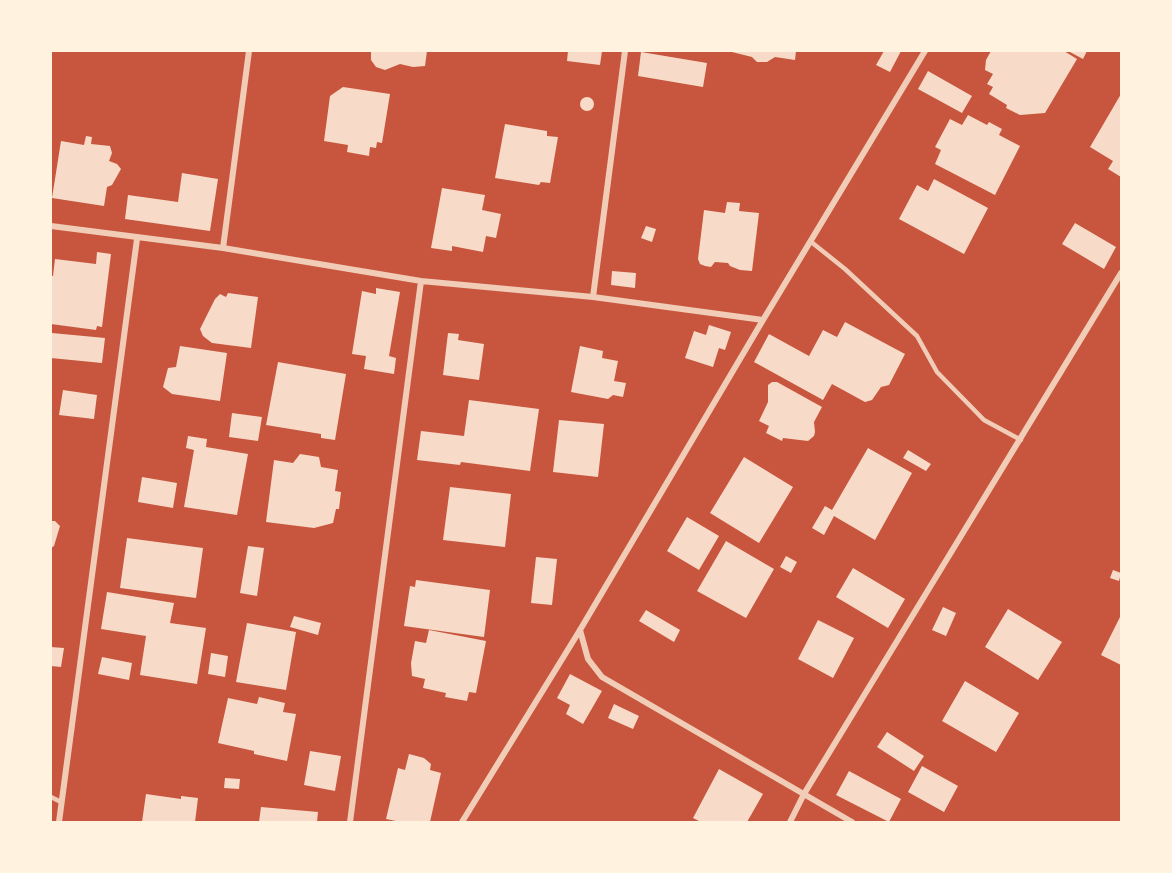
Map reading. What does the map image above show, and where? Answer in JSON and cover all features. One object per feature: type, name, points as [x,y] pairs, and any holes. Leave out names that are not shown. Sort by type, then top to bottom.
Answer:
[{"type":"street","points":[[223,248],[249,51]]},
{"type":"street","points":[[593,297],[625,51]]},
{"type":"street","points":[[462,822],[580,630],[925,51]]},
{"type":"street","points":[[51,226],[137,239],[223,248],[421,281],[593,297],[763,320]]},
{"type":"street","points":[[59,822],[137,239]]},
{"type":"street","points":[[790,822],[804,794],[1022,440],[1121,273]]},
{"type":"street","points":[[350,822],[421,281]]},
{"type":"street","points":[[580,630],[588,659],[602,677],[852,822]]},
{"type":"lane","points":[[810,241],[845,269],[918,336],[937,372],[977,414],[1022,440]]},
{"type":"lane","points":[[51,797],[62,802]]},
{"type":"building","points":[[371,51],[427,51],[425,66],[413,67],[400,64],[385,70],[376,67],[371,60]]},
{"type":"building","points":[[568,51],[602,51],[600,65],[567,61]]},
{"type":"building","points":[[728,51],[796,51],[795,60],[775,57],[767,62],[757,62],[752,57]]},
{"type":"building","points":[[884,51],[901,51],[890,72],[876,65]]},
{"type":"building","points":[[991,51],[1064,51],[1077,59],[1045,113],[1020,115],[1006,108],[1007,105],[989,94],[993,87],[987,84],[993,74],[985,70],[986,60]]},
{"type":"building","points":[[1068,51],[1087,51],[1083,59]]},
{"type":"building","points":[[641,52],[707,63],[703,87],[638,76]]},
{"type":"building","points":[[928,71],[972,96],[962,113],[918,89]]},
{"type":"building","points":[[343,87],[390,94],[382,143],[377,142],[376,148],[370,147],[369,156],[347,152],[348,145],[324,141],[330,96]]},
{"type":"building","points":[[1121,94],[1121,177],[1108,169],[1113,161],[1090,147]]},
{"type":"building","points":[[584,97],[590,97],[594,104],[590,111],[584,111],[580,107],[580,101]]},
{"type":"building","points":[[968,115],[987,125],[989,122],[1002,129],[999,135],[1020,146],[995,195],[935,164],[941,150],[935,147],[950,119],[962,125]]},
{"type":"building","points":[[505,124],[547,131],[547,136],[558,137],[550,183],[541,182],[539,185],[495,178]]},
{"type":"building","points":[[86,136],[92,137],[91,144],[110,146],[112,153],[109,161],[117,164],[121,169],[112,185],[107,187],[104,206],[52,198],[61,141],[84,145]]},
{"type":"building","points":[[182,173],[218,179],[210,231],[125,219],[128,195],[178,202]]},
{"type":"building","points":[[934,179],[988,208],[964,254],[899,219],[917,185],[928,191]]},
{"type":"building","points":[[442,188],[485,195],[482,210],[501,214],[496,238],[486,236],[483,252],[452,246],[452,251],[431,248]]},
{"type":"building","points":[[727,202],[740,203],[739,211],[759,213],[752,271],[740,270],[728,263],[715,262],[711,267],[705,266],[700,264],[698,259],[704,210],[725,213]]},
{"type":"building","points":[[1075,223],[1116,247],[1104,269],[1062,244]]},
{"type":"building","points":[[646,226],[656,229],[652,242],[641,238]]},
{"type":"building","points":[[97,252],[111,254],[102,327],[97,326],[96,330],[51,324],[51,276],[53,276],[55,259],[96,264]]},
{"type":"building","points":[[612,271],[636,273],[635,288],[611,285]]},
{"type":"building","points":[[376,288],[400,292],[389,356],[396,358],[394,374],[364,369],[366,356],[352,354],[362,291],[376,294]]},
{"type":"building","points":[[228,293],[258,297],[251,348],[212,343],[203,336],[200,329],[215,299],[220,294],[226,297]]},
{"type":"building","points":[[845,322],[905,354],[889,385],[881,387],[872,400],[865,402],[832,384],[823,400],[754,362],[769,334],[809,356],[823,330],[837,337]]},
{"type":"building","points":[[709,325],[731,332],[725,350],[719,348],[713,367],[685,358],[694,331],[706,335]]},
{"type":"building","points":[[52,333],[105,338],[102,363],[51,358]]},
{"type":"building","points":[[448,333],[459,334],[458,340],[484,344],[479,380],[443,375]]},
{"type":"building","points":[[180,346],[227,353],[220,401],[172,394],[163,387],[168,368],[176,367]]},
{"type":"building","points":[[580,346],[603,351],[602,358],[618,361],[614,381],[626,383],[623,397],[613,395],[608,399],[571,392]]},
{"type":"building","points":[[278,362],[346,374],[335,440],[321,438],[321,434],[266,425]]},
{"type":"building","points":[[777,382],[822,407],[814,422],[814,436],[808,441],[783,438],[782,441],[766,433],[769,426],[759,421],[768,402],[768,385]]},
{"type":"building","points":[[63,390],[97,395],[94,419],[59,415]]},
{"type":"building","points":[[469,400],[539,409],[530,471],[461,462],[460,465],[417,460],[421,431],[464,436]]},
{"type":"building","points":[[232,413],[262,417],[258,441],[229,437]]},
{"type":"building","points":[[559,420],[604,424],[598,477],[553,472]]},
{"type":"building","points":[[188,436],[207,439],[206,447],[248,454],[237,515],[184,507],[194,450],[186,448]]},
{"type":"building","points":[[868,448],[912,473],[875,540],[834,516],[824,535],[812,528],[825,506],[832,510]]},
{"type":"building","points":[[908,450],[931,464],[926,471],[903,458]]},
{"type":"building","points":[[300,454],[319,457],[321,467],[338,470],[335,491],[341,492],[339,509],[336,509],[333,523],[314,528],[266,522],[274,460],[293,463]]},
{"type":"building","points":[[744,457],[793,487],[759,543],[710,513]]},
{"type":"building","points":[[142,477],[177,483],[173,508],[138,502]]},
{"type":"building","points":[[450,487],[511,494],[505,547],[443,540]]},
{"type":"building","points":[[687,517],[719,536],[699,570],[667,551]]},
{"type":"building","points":[[51,521],[55,521],[60,526],[54,546],[51,548]]},
{"type":"building","points":[[127,538],[203,548],[196,598],[120,588]]},
{"type":"building","points":[[726,541],[774,569],[746,618],[697,591]]},
{"type":"building","points":[[248,546],[264,548],[257,596],[240,593]]},
{"type":"building","points":[[786,556],[797,562],[791,573],[780,567]]},
{"type":"building","points":[[536,557],[557,559],[552,605],[531,603]]},
{"type":"building","points":[[853,568],[905,599],[888,628],[836,597]]},
{"type":"building","points":[[1113,570],[1121,573],[1119,581],[1110,578]]},
{"type":"building","points":[[416,580],[490,590],[484,637],[404,626],[410,586],[415,587]]},
{"type":"building","points":[[107,592],[174,603],[170,623],[206,628],[197,684],[140,675],[146,636],[101,629]]},
{"type":"building","points":[[943,607],[956,613],[946,636],[932,630]]},
{"type":"building","points":[[1008,609],[1062,642],[1038,680],[985,647]]},
{"type":"building","points":[[646,610],[680,630],[674,642],[639,621]]},
{"type":"building","points":[[1121,615],[1121,665],[1101,655]]},
{"type":"building","points":[[294,616],[321,623],[318,635],[290,627]]},
{"type":"building","points":[[818,620],[854,638],[833,678],[798,659]]},
{"type":"building","points":[[247,623],[296,632],[286,690],[236,682]]},
{"type":"building","points":[[429,630],[486,641],[476,693],[469,692],[467,701],[445,697],[446,693],[423,688],[425,679],[412,676],[411,663],[415,641],[426,643]]},
{"type":"building","points":[[51,647],[64,648],[61,667],[51,666]]},
{"type":"building","points":[[211,653],[228,656],[225,677],[208,674]]},
{"type":"building","points":[[102,657],[132,663],[129,680],[98,674]]},
{"type":"building","points":[[570,674],[602,691],[583,724],[566,714],[570,705],[557,698]]},
{"type":"building","points":[[965,681],[1019,713],[996,752],[942,721]]},
{"type":"building","points":[[259,697],[285,703],[283,712],[296,714],[287,761],[218,743],[228,698],[257,704]]},
{"type":"building","points":[[614,704],[639,716],[633,729],[608,718]]},
{"type":"building","points":[[887,732],[924,756],[914,771],[877,747]]},
{"type":"building","points":[[310,751],[341,756],[335,791],[304,785]]},
{"type":"building","points":[[409,754],[424,758],[431,764],[430,770],[441,773],[430,822],[401,822],[386,819],[398,768],[405,770]]},
{"type":"building","points":[[922,766],[958,786],[944,812],[908,792]]},
{"type":"building","points":[[719,769],[763,794],[747,822],[701,822],[693,818]]},
{"type":"building","points":[[849,771],[901,799],[889,822],[836,795]]},
{"type":"building","points":[[225,778],[240,779],[239,789],[224,788]]},
{"type":"building","points":[[146,794],[181,799],[181,796],[198,798],[195,822],[142,822]]},
{"type":"building","points":[[261,807],[318,812],[317,822],[259,822]]}]
